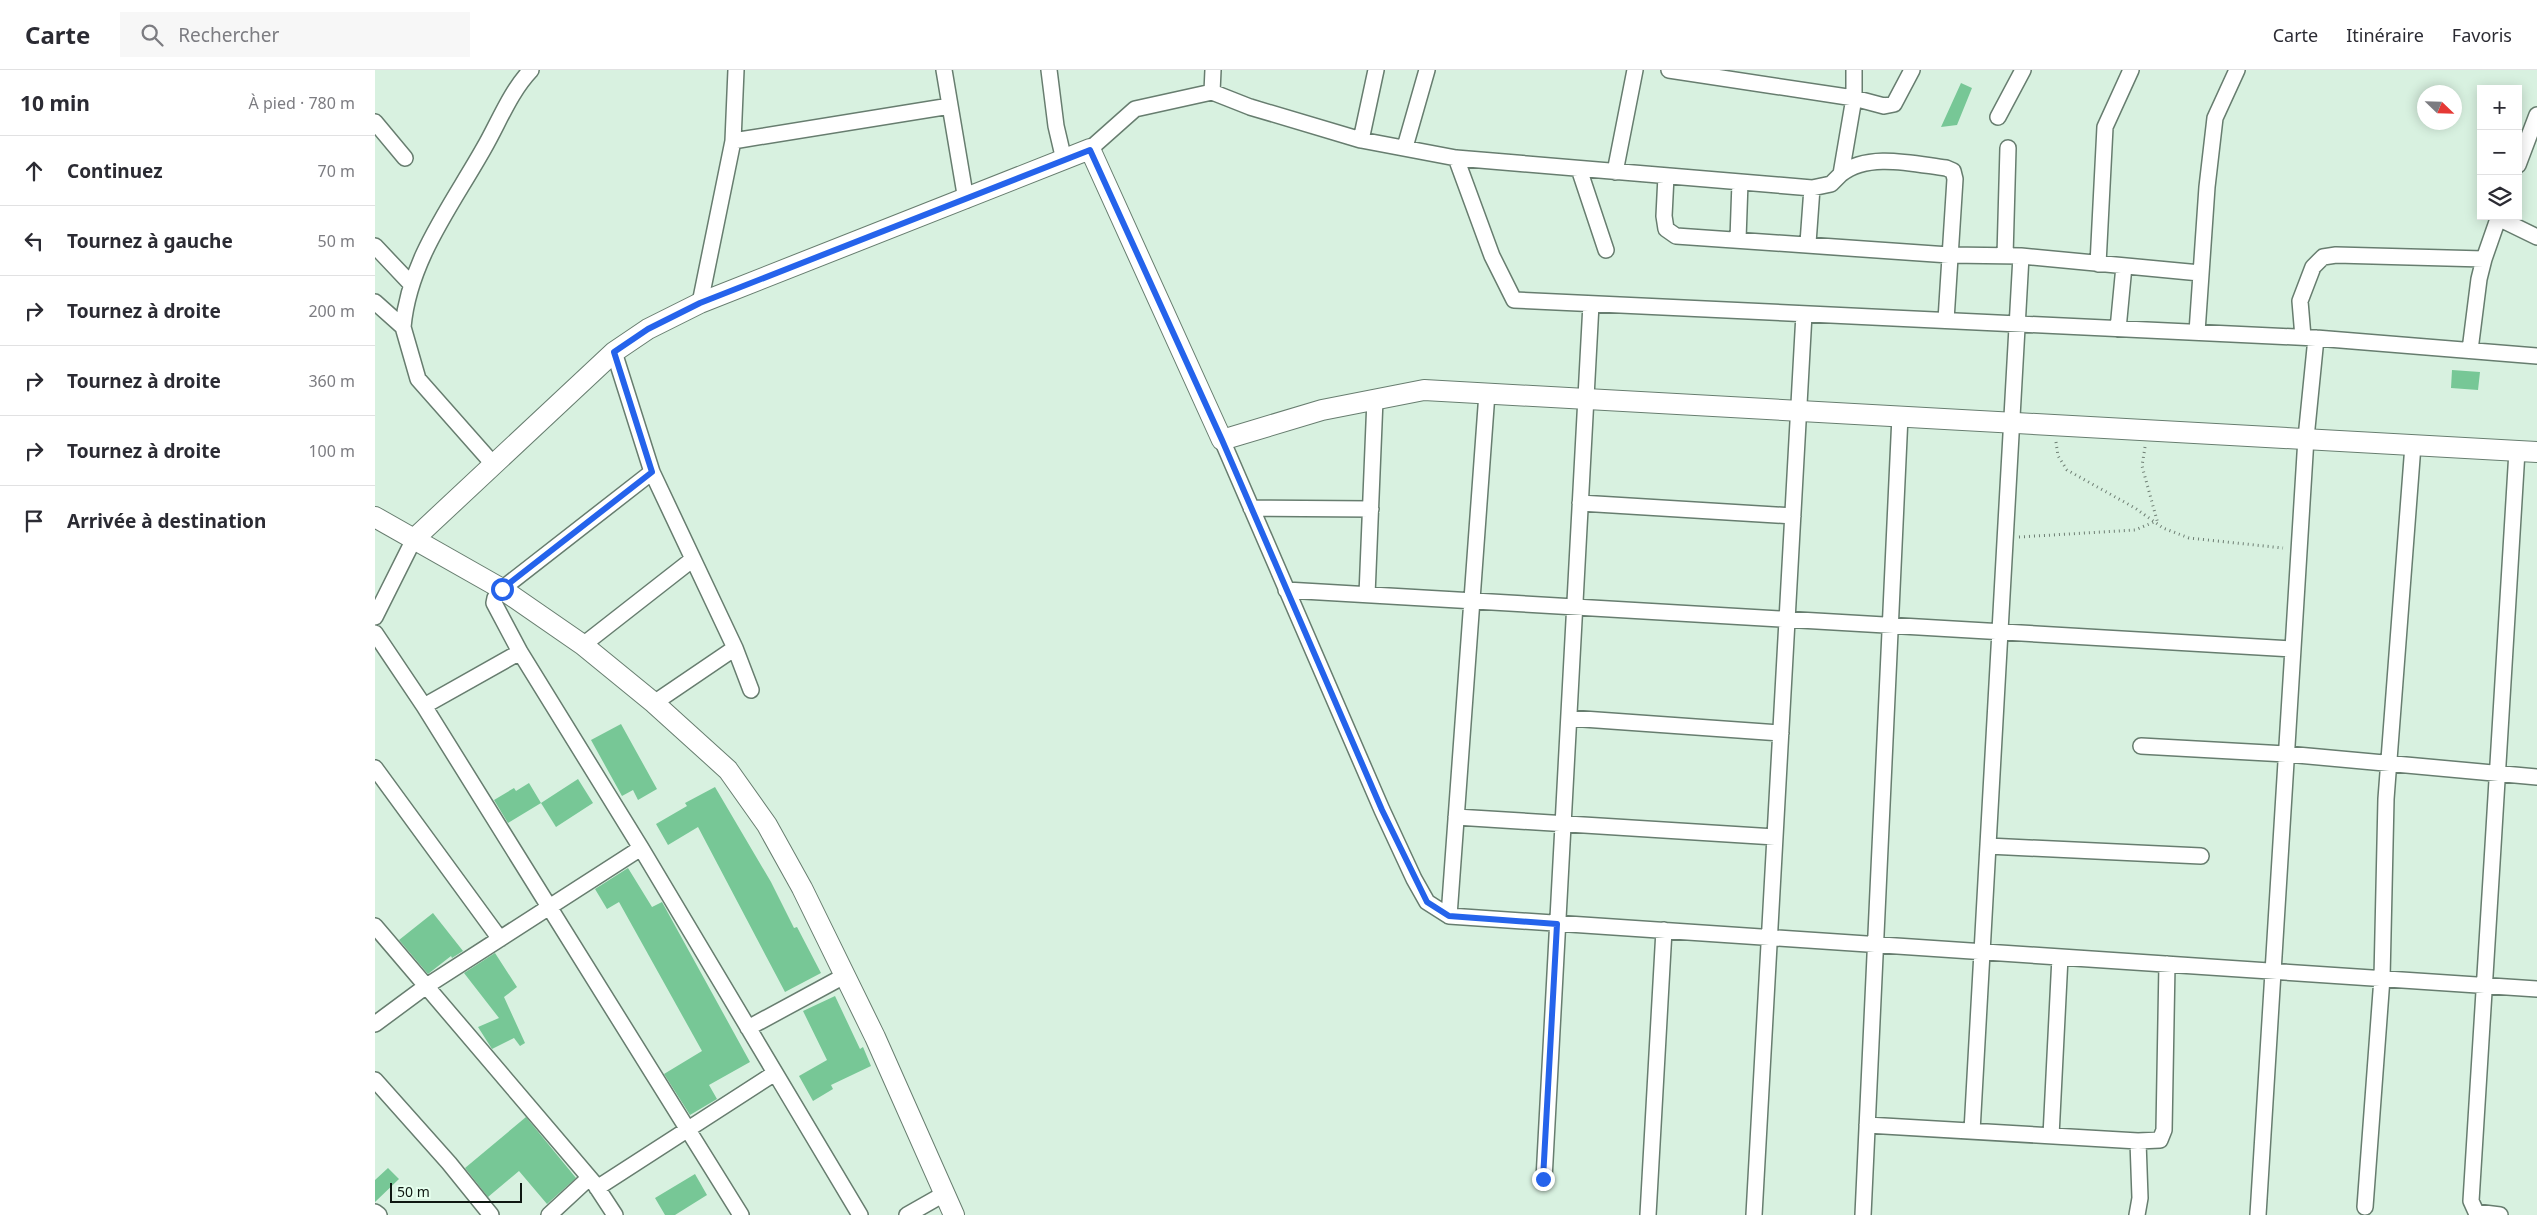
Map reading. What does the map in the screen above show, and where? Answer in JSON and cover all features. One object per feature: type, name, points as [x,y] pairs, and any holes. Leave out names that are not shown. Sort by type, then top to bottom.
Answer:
[{"type":"street","points":[[494,465],[418,379],[403,327],[411,284],[449,204],[483,150],[521,81],[531,70]]},
{"type":"street","points":[[700,303],[733,140],[736,70]]},
{"type":"street","points":[[944,70],[966,200]]},
{"type":"street","points":[[1049,70],[1055,126],[1064,160]]},
{"type":"street","points":[[1212,92],[1213,70]]},
{"type":"street","points":[[1361,140],[1376,70]]},
{"type":"street","points":[[1405,147],[1427,70]]},
{"type":"street","points":[[1615,172],[1635,70]]},
{"type":"street","points":[[1669,70],[1855,98],[1884,106],[1894,104],[1912,70]]},
{"type":"street","points":[[1841,174],[1855,98],[1854,70]]},
{"type":"street","points":[[1998,117],[2023,70]]},
{"type":"street","points":[[2098,264],[2105,127],[2131,70]]},
{"type":"street","points":[[2197,332],[2200,273],[2215,118],[2237,70]]},
{"type":"street","points":[[375,617],[414,539],[614,352],[648,329],[700,303],[1090,150],[1135,109],[1212,92],[1250,108],[1361,140],[1456,158],[1812,188],[1831,184],[1851,165],[1893,162],[1946,168],[1953,171],[1955,179],[1946,320]]},
{"type":"street","points":[[733,140],[950,106]]},
{"type":"street","points":[[2522,154],[2537,115]]},
{"type":"street","points":[[375,122],[405,158]]},
{"type":"street","points":[[2005,256],[2009,148]]},
{"type":"street","points":[[1090,150],[1222,440],[1414,879],[1427,902],[1449,916],[2537,989]]},
{"type":"street","points":[[1456,158],[1492,256],[1514,300],[2309,338],[2537,356]]},
{"type":"street","points":[[1579,169],[1606,250]]},
{"type":"street","points":[[1666,176],[1664,216],[1666,229],[1671,234],[1949,255],[2021,256],[2200,273]]},
{"type":"street","points":[[1737,239],[1741,182]]},
{"type":"street","points":[[1808,243],[1812,188]]},
{"type":"street","points":[[2470,350],[2484,259],[2498,220]]},
{"type":"street","points":[[2505,220],[2537,237]]},
{"type":"street","points":[[375,246],[411,284]]},
{"type":"street","points":[[2259,1215],[2272,971],[2306,438],[2309,338],[2300,301],[2313,268],[2323,257],[2337,255],[2484,259]]},
{"type":"street","points":[[1972,1131],[2021,256]]},
{"type":"street","points":[[2119,328],[2124,266]]},
{"type":"street","points":[[1543,1179],[1591,304]]},
{"type":"street","points":[[376,307],[403,327]]},
{"type":"street","points":[[1754,1215],[1804,314]]},
{"type":"street","points":[[614,352],[652,472],[735,648],[751,690]]},
{"type":"street","points":[[1222,440],[1322,410],[1424,390],[2306,438],[2527,452],[2498,774],[2483,985],[2471,1201],[2476,1212],[2500,1215]]},
{"type":"street","points":[[1449,916],[1487,393]]},
{"type":"street","points":[[1367,595],[1375,400]]},
{"type":"street","points":[[1863,1215],[1900,416]]},
{"type":"street","points":[[2365,1207],[2382,978],[2389,763],[2413,445]]},
{"type":"street","points":[[652,472],[502,589],[495,598],[494,603],[520,652],[641,848],[860,1215]]},
{"type":"street","points":[[1580,503],[1793,516]]},
{"type":"street","points":[[1251,508],[1371,508]]},
{"type":"street","points":[[375,517],[502,589],[583,645],[654,703],[728,770],[783,852],[846,975],[954,1215]]},
{"type":"street","points":[[583,645],[693,559]]},
{"type":"street","points":[[1286,590],[2293,649]]},
{"type":"street","points":[[375,633],[424,706],[741,1215]]},
{"type":"street","points":[[654,703],[735,648]]},
{"type":"street","points":[[424,706],[520,652]]},
{"type":"street","points":[[1569,718],[1781,733]]},
{"type":"street","points":[[2141,746],[2286,754],[2537,777]]},
{"type":"street","points":[[375,768],[500,939]]},
{"type":"street","points":[[1456,817],[1775,837]]},
{"type":"street","points":[[1988,846],[2201,856]]},
{"type":"street","points":[[375,1024],[425,987],[641,848]]},
{"type":"street","points":[[375,926],[593,1183],[615,1215]]},
{"type":"street","points":[[1648,1215],[1664,930]]},
{"type":"street","points":[[2051,1136],[2060,957]]},
{"type":"street","points":[[1867,1125],[2138,1142],[2160,1140],[2164,1130],[2167,964]]},
{"type":"street","points":[[748,1028],[846,975]]},
{"type":"street","points":[[549,1215],[593,1183],[687,1130],[775,1073]]},
{"type":"street","points":[[375,1080],[449,1163],[491,1215]]},
{"type":"street","points":[[2137,1215],[2140,1198],[2138,1142]]},
{"type":"street","points":[[907,1215],[944,1194]]},
{"type":"street","points":[[375,1212],[379,1215]]},
{"type":"path","points":[[2054,424],[2058,456],[2067,470],[2135,508],[2159,525],[2189,538],[2299,549]]},
{"type":"path","points":[[2148,430],[2142,466],[2147,490],[2159,525]]},
{"type":"path","points":[[2006,537],[2135,530],[2154,522]]},
{"type":"building","points":[[1961,83],[1972,88],[1957,125],[1941,127]]},
{"type":"building","points":[[2452,370],[2480,372],[2478,390],[2451,388]]},
{"type":"building","points":[[621,724],[657,789],[638,800],[633,790],[622,796],[591,740]]},
{"type":"building","points":[[578,779],[593,803],[556,827],[541,803]]},
{"type":"building","points":[[529,783],[541,803],[508,823],[494,800],[514,788],[516,791]]},
{"type":"building","points":[[715,787],[771,882],[794,928],[797,927],[821,973],[785,992],[698,827],[668,845],[656,824],[687,806],[685,803]]},
{"type":"building","points":[[628,868],[652,907],[662,902],[750,1062],[709,1085],[717,1099],[690,1115],[664,1074],[702,1051],[619,902],[607,909],[595,889]]},
{"type":"building","points":[[433,913],[463,951],[452,958],[451,956],[428,974],[399,940]]},
{"type":"building","points":[[495,953],[517,987],[504,997],[525,1043],[520,1046],[514,1038],[492,1049],[478,1027],[499,1018],[464,973]]},
{"type":"building","points":[[835,996],[860,1049],[863,1047],[871,1066],[831,1085],[833,1089],[813,1101],[799,1076],[827,1060],[803,1011]]},
{"type":"building","points":[[526,1117],[576,1178],[547,1204],[519,1171],[488,1197],[465,1168]]},
{"type":"building","points":[[388,1168],[399,1179],[375,1202],[375,1180]]},
{"type":"building","points":[[695,1174],[707,1195],[675,1215],[665,1215],[655,1198]]},
{"type":"route","points":[[502,589],[652,472],[614,352],[648,329],[700,303],[1090,150],[1222,440],[1382,810],[1414,879],[1427,902],[1449,916],[1557,924],[1543,1179]]}]
